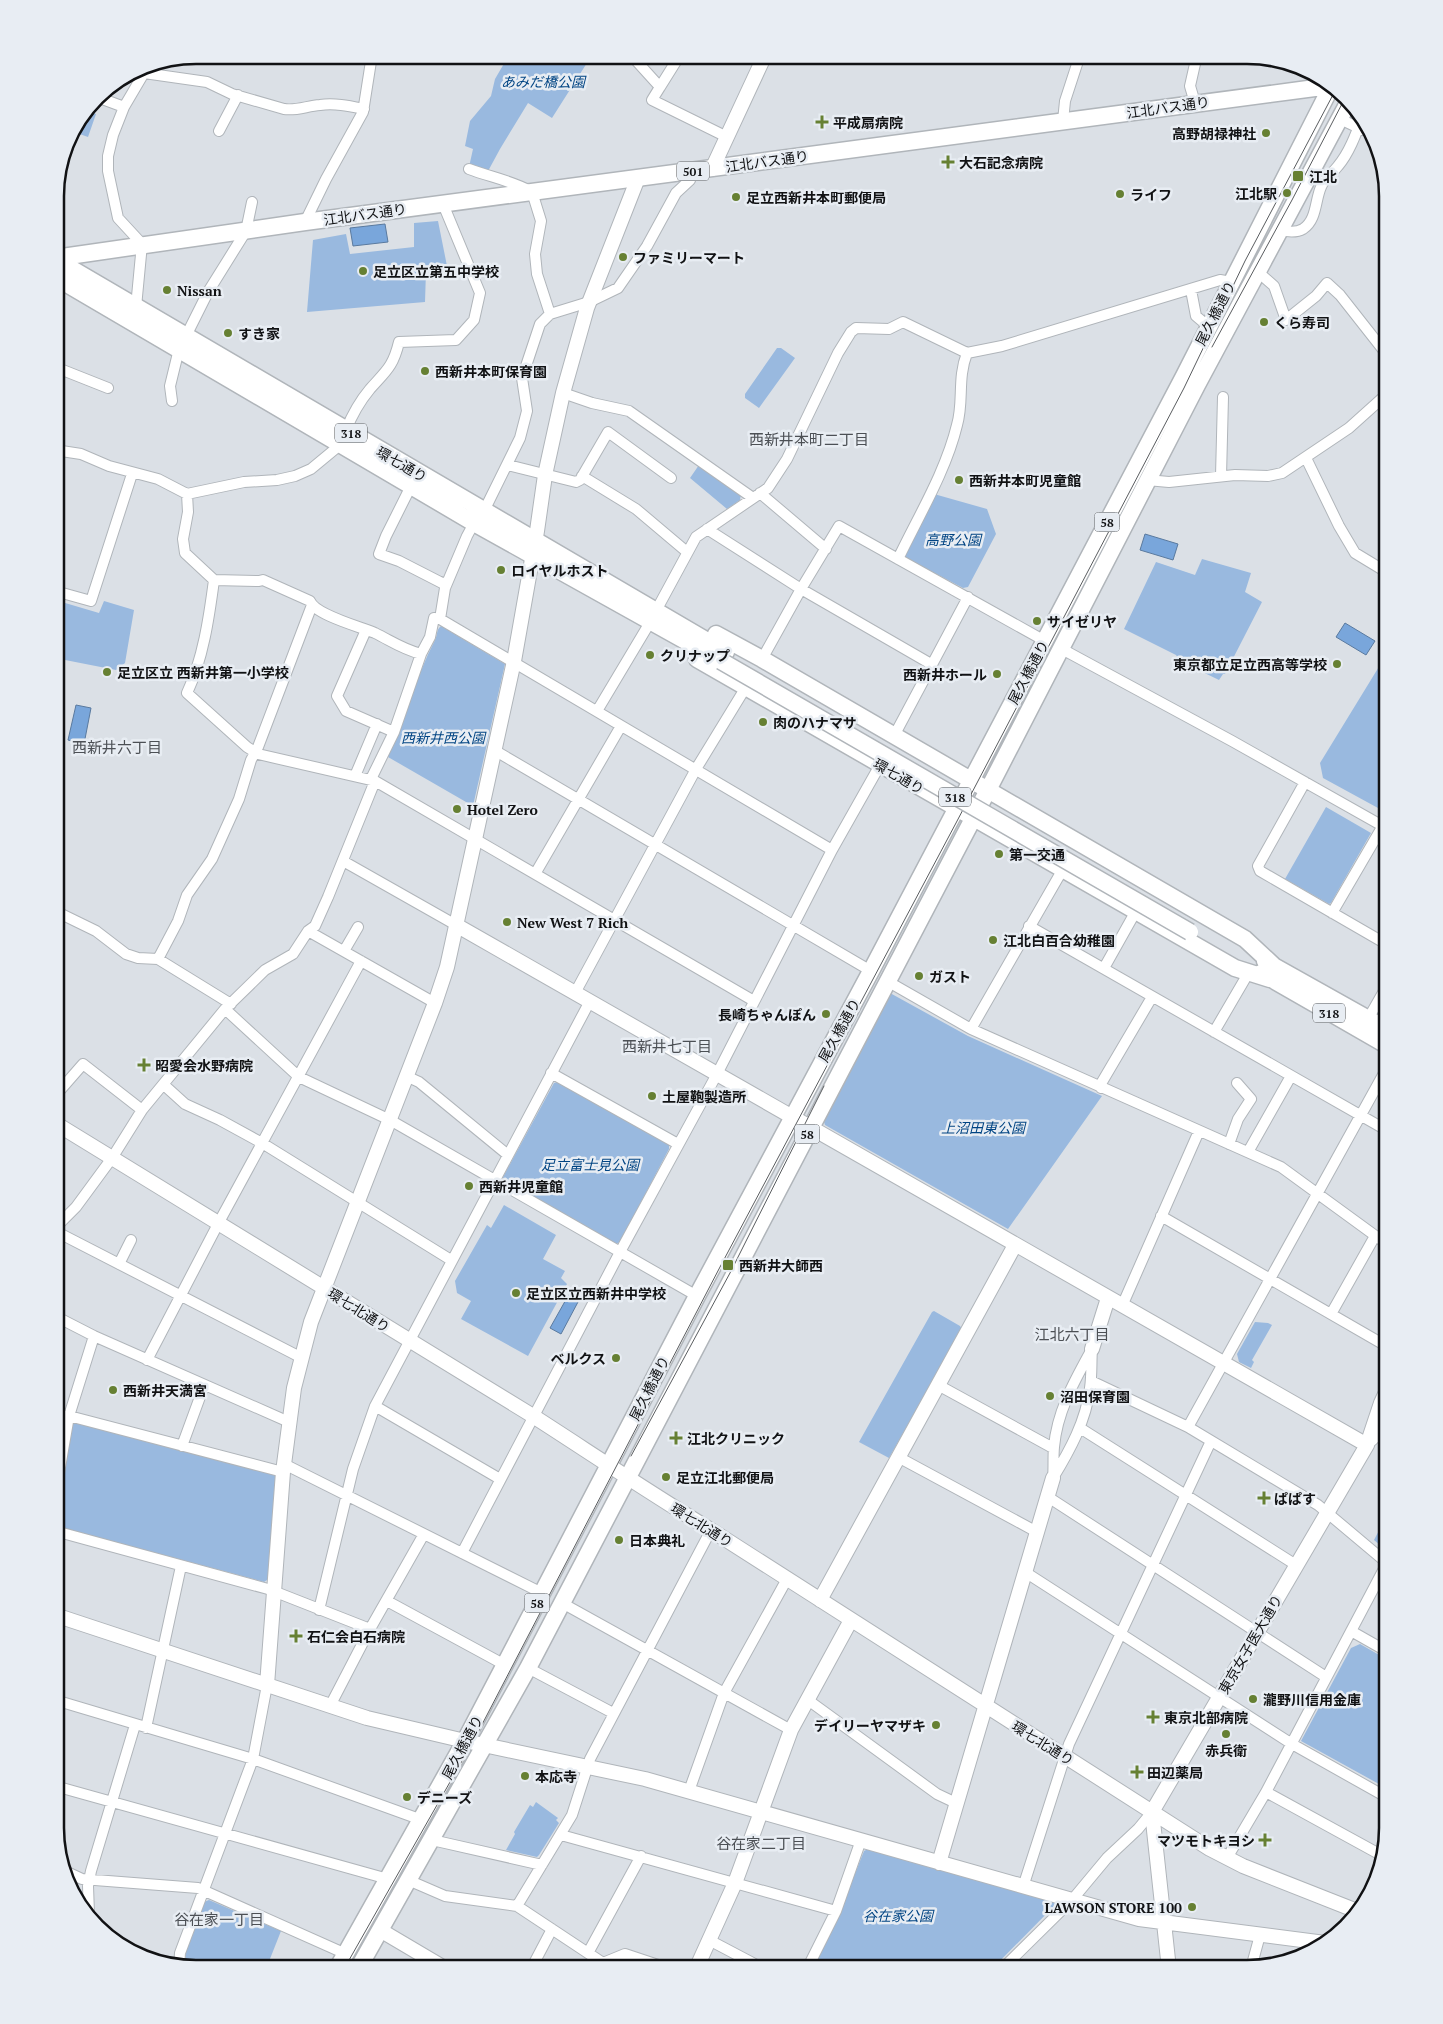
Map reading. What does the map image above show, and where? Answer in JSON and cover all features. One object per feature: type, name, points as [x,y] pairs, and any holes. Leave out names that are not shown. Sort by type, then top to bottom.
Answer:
[{"type":"main road","name":"江北バス通り","points":[[64,257],[142,244],[1322,87]]},
{"type":"main road","name":"尾久橋通り","points":[[342,1960],[465,1741],[697,1296],[1045,641],[1209,327],[1328,91]]},
{"type":"main road","name":"尾久橋通り","points":[[363,1960],[432,1840],[562,1604],[988,790],[1147,480],[1346,108]]},
{"type":"main road","name":"環七通り","points":[[64,264],[136,307],[183,343]]},
{"type":"main road","name":"環七通り","points":[[64,282],[183,343],[534,549],[1272,972],[1379,1040]]},
{"type":"main road","name":"環七通り","points":[[343,438],[411,486],[479,517]]},
{"type":"main road","name":"環七通り","points":[[649,614],[686,619],[762,659],[1245,939],[1272,972],[1379,1025]]},
{"type":"main road","name":"環七通り","points":[[649,614],[673,645],[956,809],[1236,968],[1249,972],[1272,972]]},
{"type":"street","points":[[305,222],[364,109],[371,64]]},
{"type":"street","points":[[639,64],[660,87]]},
{"type":"street","points":[[674,64],[652,100],[727,137]]},
{"type":"street","points":[[712,169],[761,64]]},
{"type":"street","points":[[1063,121],[1065,101],[1077,64]]},
{"type":"street","points":[[1195,64],[1190,86],[1195,103]]},
{"type":"street","points":[[153,71],[200,80],[238,95],[292,110],[336,104],[364,109]]},
{"type":"street","points":[[136,307],[142,244],[118,218],[108,171],[108,156],[113,135],[124,107],[139,76]]},
{"type":"street","points":[[219,131],[238,95]]},
{"type":"street","points":[[105,100],[124,107]]},
{"type":"street","points":[[1340,119],[1357,122]]},
{"type":"street","points":[[1255,233],[1277,236],[1304,228],[1313,217],[1320,188],[1338,166],[1359,125]]},
{"type":"street","points":[[469,170],[518,184],[532,192],[541,221],[535,254],[537,274],[550,314]]},
{"type":"street","points":[[440,619],[448,582],[467,536],[497,481],[508,465],[520,438],[527,411],[522,378],[540,324],[550,314],[589,302],[618,288],[624,282],[676,192],[690,180],[693,172]]},
{"type":"street","points":[[180,1959],[180,1953],[253,1759],[268,1686],[284,1468],[294,1388],[311,1322],[435,1003],[447,967],[514,661],[545,475],[563,393],[589,302],[638,178]]},
{"type":"street","points":[[172,401],[170,386],[183,343],[208,292],[246,230],[252,202]]},
{"type":"street","points":[[64,451],[81,454],[132,474],[158,479],[187,494],[244,482],[277,480],[295,476],[311,469],[343,438],[353,413],[395,359],[399,342],[456,340],[474,320],[480,293],[443,204]]},
{"type":"street","points":[[1258,272],[1274,286],[1286,320],[1316,296],[1327,283],[1340,295],[1379,345]]},
{"type":"street","points":[[597,711],[649,614],[696,537],[768,488],[787,459],[838,353],[851,332],[856,328],[889,330],[903,322],[968,353],[1002,346],[1220,280],[1231,282]]},
{"type":"street","points":[[1191,290],[1196,316],[1209,327]]},
{"type":"street","points":[[898,559],[938,476],[958,424],[962,368],[968,353]]},
{"type":"street","points":[[64,371],[108,388]]},
{"type":"street","points":[[563,393],[598,405],[629,411],[757,496],[826,548]]},
{"type":"street","points":[[1221,476],[1223,397]]},
{"type":"street","points":[[1147,480],[1170,482],[1221,476],[1268,476],[1282,473],[1349,428],[1379,401]]},
{"type":"street","points":[[508,465],[576,482],[582,476],[608,432],[671,478]]},
{"type":"street","points":[[1306,458],[1354,553],[1379,568]]},
{"type":"street","points":[[64,594],[91,601],[132,474]]},
{"type":"street","points":[[582,476],[636,509],[687,552]]},
{"type":"street","points":[[411,486],[379,554],[399,560],[442,582],[448,582]]},
{"type":"street","points":[[187,494],[188,512],[183,539],[185,553],[214,580],[263,580],[310,601],[312,605],[332,616],[366,630],[403,649],[421,654]]},
{"type":"street","points":[[762,659],[801,588],[839,526],[1045,641]]},
{"type":"street","points":[[707,529],[801,588],[932,664]]},
{"type":"street","points":[[214,580],[204,638],[194,678],[187,693],[254,752],[373,780],[754,1001]]},
{"type":"street","points":[[894,736],[968,597]]},
{"type":"street","points":[[158,959],[178,921],[187,895],[212,859],[238,799],[254,752],[258,747],[312,605]]},
{"type":"street","points":[[64,1220],[76,1207],[112,1158],[142,1110],[228,1006],[265,970],[293,954],[308,931],[315,926],[394,732],[421,654],[430,637],[434,618],[440,619],[514,661],[832,850]]},
{"type":"street","points":[[366,630],[337,696],[346,711],[394,732]]},
{"type":"street","points":[[1060,648],[1379,820]]},
{"type":"street","points":[[575,993],[696,769],[746,687]]},
{"type":"street","points":[[355,776],[377,724]]},
{"type":"street","points":[[535,874],[621,726]]},
{"type":"street","points":[[494,750],[871,971]]},
{"type":"street","points":[[462,1553],[620,1252],[717,1074],[832,850],[880,765]]},
{"type":"street","points":[[1305,782],[1258,866],[1260,871],[1379,940]]},
{"type":"street","points":[[1332,913],[1379,836]]},
{"type":"street","points":[[343,861],[1223,1364],[1367,1444]]},
{"type":"street","points":[[971,1029],[1063,869]]},
{"type":"street","points":[[1104,968],[1136,911]]},
{"type":"street","points":[[64,915],[96,931],[126,954],[138,958],[158,959],[228,1006],[299,1077],[390,1120],[697,1296]]},
{"type":"street","points":[[1029,926],[1379,1125]]},
{"type":"street","points":[[344,952],[358,927]]},
{"type":"street","points":[[308,931],[435,1003]]},
{"type":"street","points":[[147,1360],[218,1224],[361,961]]},
{"type":"street","points":[[1214,1032],[1249,972]]},
{"type":"street","points":[[887,982],[971,1029],[1281,1167],[1379,1239]]},
{"type":"street","points":[[1101,1088],[1152,997]]},
{"type":"street","points":[[1368,1019],[1379,1000]]},
{"type":"street","points":[[319,1610],[353,1469],[376,1406],[451,1260],[590,1001]]},
{"type":"street","points":[[64,1086],[83,1064],[142,1110]]},
{"type":"street","points":[[551,1073],[678,1144]]},
{"type":"street","points":[[406,1076],[419,1082],[508,1155]]},
{"type":"street","points":[[1248,1152],[1291,1076]]},
{"type":"street","points":[[1188,1428],[1379,1082]]},
{"type":"street","points":[[1228,1144],[1238,1119],[1251,1099],[1237,1083]]},
{"type":"street","points":[[164,1085],[185,1104],[220,1120],[262,1143],[451,1260]]},
{"type":"street","name":"環七北通り","points":[[64,1129],[409,1342],[533,1416],[610,1465],[627,1479],[711,1530],[1064,1757],[1227,1858],[1351,1910]]},
{"type":"street","points":[[1122,1306],[1199,1131]]},
{"type":"street","points":[[1161,1216],[1379,1342]]},
{"type":"street","points":[[64,1234],[302,1358]]},
{"type":"street","points":[[1330,1314],[1375,1236]]},
{"type":"street","points":[[119,1264],[131,1240]]},
{"type":"street","points":[[820,1600],[1015,1245]]},
{"type":"street","points":[[939,1863],[1048,1498],[1053,1478],[1053,1448],[1060,1416],[1068,1393],[1092,1349],[1108,1298]]},
{"type":"street","points":[[64,1321],[204,1386],[289,1422]]},
{"type":"street","points":[[64,1445],[69,1416],[94,1336]]},
{"type":"street","points":[[1053,1478],[1080,1428],[1091,1381],[1092,1349]]},
{"type":"street","points":[[1091,1381],[1211,1441],[1327,1512],[1379,1556]]},
{"type":"street","points":[[938,1385],[1053,1448]]},
{"type":"street","points":[[182,1446],[204,1386]]},
{"type":"street","points":[[376,1406],[500,1479]]},
{"type":"street","name":"東京女子医大通り","points":[[1367,1444],[1379,1409]]},
{"type":"street","points":[[64,1416],[182,1446],[284,1468],[346,1495],[542,1593]]},
{"type":"street","points":[[1080,1428],[1296,1565]]},
{"type":"street","name":"東京女子医大通り","points":[[1152,1812],[1367,1444],[1379,1430]]},
{"type":"street","points":[[1024,1887],[1064,1757],[1120,1633],[1211,1441]]},
{"type":"street","points":[[898,1457],[1037,1532]]},
{"type":"street","points":[[1048,1498],[1326,1677]]},
{"type":"street","points":[[517,1906],[561,1835],[578,1801],[587,1766],[613,1713],[711,1530]]},
{"type":"street","points":[[64,1534],[274,1592],[370,1629]]},
{"type":"street","points":[[330,1706],[370,1629],[424,1534]]},
{"type":"street","points":[[146,1728],[181,1566]]},
{"type":"street","points":[[1025,1572],[1292,1744],[1379,1793]]},
{"type":"street","points":[[1227,1858],[1266,1792],[1379,1578]]},
{"type":"street","points":[[689,1791],[724,1693],[787,1579]]},
{"type":"street","points":[[387,1601],[505,1665]]},
{"type":"street","points":[[562,1604],[791,1730]]},
{"type":"street","points":[[64,1618],[368,1718],[465,1741],[645,1779],[1139,1919],[1315,1942]]},
{"type":"street","points":[[700,1960],[735,1883],[791,1730],[851,1620]]},
{"type":"street","points":[[1351,1631],[1379,1647]]},
{"type":"street","points":[[528,1668],[613,1713]]},
{"type":"street","points":[[808,1700],[937,1794],[956,1803]]},
{"type":"street","points":[[64,1703],[253,1759],[422,1820]]},
{"type":"street","points":[[88,1905],[90,1879],[135,1725]]},
{"type":"street","points":[[64,1789],[388,1879]]},
{"type":"street","points":[[1266,1792],[1377,1853]]},
{"type":"street","points":[[1011,1960],[1072,1900],[1107,1858],[1138,1829],[1152,1812]]},
{"type":"street","points":[[1152,1812],[1168,1960]]},
{"type":"street","points":[[561,1835],[836,1911]]},
{"type":"street","points":[[432,1840],[542,1866]]},
{"type":"street","points":[[811,1960],[836,1911],[861,1840]]},
{"type":"street","points":[[588,1953],[641,1856]]},
{"type":"street","points":[[72,1874],[82,1879],[190,1887],[204,1891],[346,1954]]},
{"type":"street","points":[[408,1880],[445,1896],[517,1906],[596,1960]]},
{"type":"street","points":[[536,1960],[552,1929]]},
{"type":"street","points":[[380,1930],[431,1960]]},
{"type":"street","points":[[1254,1960],[1260,1935]]},
{"type":"street","points":[[709,1940],[747,1960]]},
{"type":"street","points":[[614,1960],[625,1954],[643,1960]]},
{"type":"green space","name":"あみだ橋公園","points":[[504,64],[586,64],[552,118],[528,103],[487,173],[469,167],[473,149],[465,146],[470,121],[491,96],[495,79]]},
{"type":"green space","points":[[93,113],[96,114],[88,137],[79,134]]},
{"type":"green space","points":[[438,221],[447,266],[426,271],[425,302],[307,312],[313,240],[346,234],[350,254],[414,247],[414,223]]},
{"type":"green space","points":[[777,348],[781,348],[795,358],[759,408],[745,398],[745,394]]},
{"type":"green space","points":[[699,465],[741,494],[740,500],[727,509],[690,478]]},
{"type":"green space","name":"高野公園","points":[[934,494],[987,509],[996,534],[968,587],[963,588],[906,558],[905,554]]},
{"type":"green space","points":[[1202,559],[1251,573],[1245,592],[1262,602],[1225,674],[1219,680],[1180,661],[1176,655],[1124,629],[1156,562],[1195,575]]},
{"type":"green space","points":[[104,601],[134,610],[125,663],[116,670],[64,660],[64,603],[99,613]]},
{"type":"green space","name":"西新井西公園","points":[[441,626],[505,664],[473,806],[388,757],[422,668]]},
{"type":"green space","points":[[1379,667],[1379,808],[1323,778],[1320,763]]},
{"type":"green space","points":[[1326,807],[1371,833],[1329,904],[1285,879]]},
{"type":"green space","name":"上沼田東公園","points":[[890,993],[968,1036],[1102,1096],[1008,1229],[825,1125],[823,1119]]},
{"type":"green space","name":"足立富士見公園","points":[[559,1082],[669,1144],[669,1149],[620,1242],[616,1244],[504,1180],[503,1177],[554,1083]]},
{"type":"green space","points":[[504,1205],[556,1235],[543,1259],[565,1271],[561,1278],[567,1284],[528,1356],[461,1319],[471,1301],[457,1293],[455,1281],[487,1225],[491,1228]]},
{"type":"green space","points":[[934,1311],[962,1329],[889,1458],[859,1442]]},
{"type":"green space","points":[[1255,1322],[1272,1325],[1252,1360],[1254,1362],[1251,1368],[1239,1362],[1237,1354]]},
{"type":"green space","points":[[73,1421],[278,1475],[270,1578],[264,1582],[64,1528],[64,1466]]},
{"type":"green space","points":[[1379,1530],[1379,1544],[1374,1540]]},
{"type":"green space","points":[[1360,1644],[1379,1655],[1379,1784],[1301,1741],[1351,1648]]},
{"type":"green space","points":[[536,1802],[558,1818],[556,1820],[559,1823],[539,1855],[537,1857],[506,1850],[530,1805],[533,1807]]},
{"type":"green space","name":"谷在家公園","points":[[868,1849],[1057,1903],[1001,1960],[816,1960],[838,1916],[864,1851]]},
{"type":"green space","points":[[209,1900],[281,1931],[270,1960],[185,1960],[186,1952],[204,1902]]},
{"type":"shaded area","points":[[385,224],[388,242],[353,246],[350,228]]},
{"type":"shaded area","points":[[1145,534],[1178,544],[1173,560],[1140,550]]},
{"type":"shaded area","points":[[1345,623],[1375,641],[1366,655],[1336,637]]},
{"type":"shaded area","points":[[76,705],[91,708],[84,744],[68,740]]},
{"type":"shaded area","points":[[568,1296],[578,1302],[561,1334],[550,1328]]},
{"type":"tram line","points":[[349,1960],[475,1738],[720,1267],[1184,388],[1245,261],[1333,95]]},
{"type":"tram line","points":[[1212,347],[1342,103]]},
{"type":"tram line","points":[[631,1456],[730,1273],[824,1086]]},
{"type":"place","name":"平成扇病院","points":[[822,122]]},
{"type":"place","name":"高野胡禄神社","points":[[1266,133]]},
{"type":"place","name":"大石記念病院","points":[[948,162]]},
{"type":"place","name":"江北","points":[[1298,176]]},
{"type":"place","name":"江北駅","points":[[1287,193]]},
{"type":"place","name":"ライフ","points":[[1120,194]]},
{"type":"place","name":"足立西新井本町郵便局","points":[[736,197]]},
{"type":"place","name":"ファミリーマート","points":[[623,257]]},
{"type":"place","name":"足立区立第五中学校","points":[[363,271]]},
{"type":"place","name":"Nissan","points":[[167,290]]},
{"type":"place","name":"くら寿司","points":[[1264,322]]},
{"type":"place","name":"すき家","points":[[228,333]]},
{"type":"place","name":"西新井本町保育園","points":[[425,371]]},
{"type":"place","name":"西新井本町児童館","points":[[959,480]]},
{"type":"place","name":"ロイヤルホスト","points":[[501,570]]},
{"type":"place","name":"サイゼリヤ","points":[[1037,621]]},
{"type":"place","name":"クリナップ","points":[[650,655]]},
{"type":"place","name":"東京都立足立西高等学校","points":[[1337,664]]},
{"type":"place","name":"足立区立 西新井第一小学校","points":[[107,672]]},
{"type":"place","name":"西新井ホール","points":[[997,674]]},
{"type":"place","name":"肉のハナマサ","points":[[763,722]]},
{"type":"place","name":"Hotel Zero","points":[[457,809]]},
{"type":"place","name":"第一交通","points":[[999,854]]},
{"type":"place","name":"New West 7 Rich","points":[[507,922]]},
{"type":"place","name":"江北白百合幼稚園","points":[[993,940]]},
{"type":"place","name":"ガスト","points":[[919,976]]},
{"type":"place","name":"長崎ちゃんぽん","points":[[826,1014]]},
{"type":"place","name":"昭愛会水野病院","points":[[144,1065]]},
{"type":"place","name":"土屋鞄製造所","points":[[652,1096]]},
{"type":"place","name":"西新井児童館","points":[[469,1186]]},
{"type":"place","name":"西新井大師西","points":[[728,1265]]},
{"type":"place","name":"足立区立西新井中学校","points":[[516,1293]]},
{"type":"place","name":"ベルクス","points":[[616,1358]]},
{"type":"place","name":"西新井天満宮","points":[[113,1390]]},
{"type":"place","name":"沼田保育園","points":[[1050,1396]]},
{"type":"place","name":"江北クリニック","points":[[676,1438]]},
{"type":"place","name":"足立江北郵便局","points":[[666,1477]]},
{"type":"place","name":"ぱぱす","points":[[1264,1498]]},
{"type":"place","name":"日本典礼","points":[[619,1540]]},
{"type":"place","name":"石仁会白石病院","points":[[296,1636]]},
{"type":"place","name":"瀧野川信用金庫","points":[[1253,1699]]},
{"type":"place","name":"東京北部病院","points":[[1153,1717]]},
{"type":"place","name":"デイリーヤマザキ","points":[[936,1725]]},
{"type":"place","name":"赤兵衛","points":[[1226,1734]]},
{"type":"place","name":"田辺薬局","points":[[1137,1772]]},
{"type":"place","name":"本応寺","points":[[525,1776]]},
{"type":"place","name":"デニーズ","points":[[407,1797]]},
{"type":"place","name":"マツモトキヨシ","points":[[1265,1840]]},
{"type":"place","name":"LAWSON STORE 100","points":[[1192,1907]]},
{"type":"district","name":"西新井本町二丁目","points":[[809,439]]},
{"type":"district","name":"西新井六丁目","points":[[117,747]]},
{"type":"district","name":"西新井七丁目","points":[[667,1046]]},
{"type":"district","name":"江北六丁目","points":[[1072,1334]]},
{"type":"district","name":"谷在家二丁目","points":[[761,1843]]},
{"type":"district","name":"谷在家一丁目","points":[[219,1919]]}]
